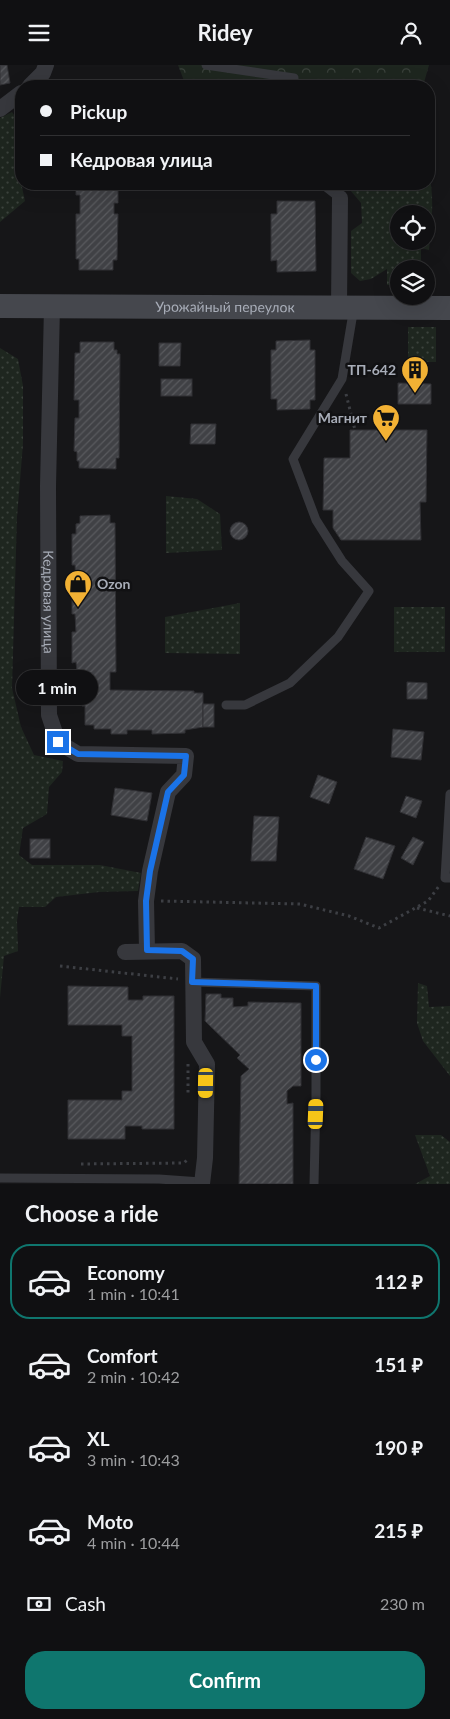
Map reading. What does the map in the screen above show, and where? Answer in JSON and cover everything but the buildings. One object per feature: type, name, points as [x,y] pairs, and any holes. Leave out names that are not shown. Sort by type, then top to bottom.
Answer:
[{"type":"street","points":[[36,80],[43,73],[46,65]]},
{"type":"street","points":[[0,109],[15,98]]},
{"type":"street","points":[[340,198],[346,307]]},
{"type":"street","name":"Урожайный переулок","points":[[0,307],[450,308]]},
{"type":"street","name":"Кедровая улица","points":[[52,307],[48,486],[49,715],[58,742],[78,754],[186,756],[184,775],[168,792],[150,871],[146,901],[147,950]]},
{"type":"street","points":[[125,952],[147,950],[182,951],[193,959],[188,981],[194,1042],[207,1064],[205,1158],[202,1183]]},
{"type":"lane","points":[[206,65],[294,80]]},
{"type":"lane","points":[[330,190],[340,198]]},
{"type":"lane","points":[[226,705],[245,705],[290,683],[338,637],[369,591],[342,561],[316,520],[293,459],[342,379],[346,307]]},
{"type":"lane","points":[[447,878],[450,794]]},
{"type":"lane","points":[[188,981],[316,986],[314,1184]]},
{"type":"lane","points":[[0,1178],[159,1179],[202,1183]]},
{"type":"path","points":[[342,379],[355,430]]},
{"type":"path","points":[[146,901],[300,904],[349,916],[379,928],[428,901],[447,878]]},
{"type":"path","points":[[417,907],[450,917]]},
{"type":"path","points":[[60,966],[188,981]]},
{"type":"path","points":[[76,1164],[184,1163]]},
{"type":"green space","points":[[178,65],[429,65],[425,80],[184,80]]},
{"type":"green space","points":[[12,112],[15,116],[15,190],[23,190],[25,201],[0,222],[0,118]]},
{"type":"green space","points":[[350,190],[431,190],[432,205],[390,205],[390,250],[421,250],[421,260],[390,260],[390,285],[387,285],[387,269],[371,279],[360,281],[351,273],[351,231],[362,223],[361,203]]},
{"type":"green space","points":[[408,327],[436,327],[436,362],[408,362]]},
{"type":"green space","points":[[0,348],[18,359],[23,386],[23,444],[17,517],[12,688],[21,727],[34,755],[63,761],[62,772],[49,787],[47,814],[23,828],[19,855],[32,865],[100,865],[141,873],[138,891],[99,892],[56,897],[45,907],[19,907],[17,921],[18,951],[4,956],[0,998]]},
{"type":"green space","points":[[166,496],[197,499],[220,514],[222,550],[166,553]]},
{"type":"green space","points":[[240,603],[240,654],[165,653],[165,617]]},
{"type":"green space","points":[[394,607],[445,607],[445,652],[394,652]]},
{"type":"green space","points":[[418,983],[427,986],[429,1007],[450,1006],[450,1076],[423,1041],[417,1023]]},
{"type":"green space","points":[[415,1135],[441,1135],[450,1142],[450,1184],[415,1184],[430,1176]]},
{"type":"place","name":"ТП-642","points":[[415,394]]},
{"type":"place","name":"Магнит","points":[[386,442]]},
{"type":"place","name":"Ozon","points":[[78,608]]},
{"type":"route","points":[[58,742],[78,754],[186,756],[184,775],[168,792],[150,871],[146,901],[147,950],[182,951],[193,959],[192,982],[316,986],[316,1060]]}]
